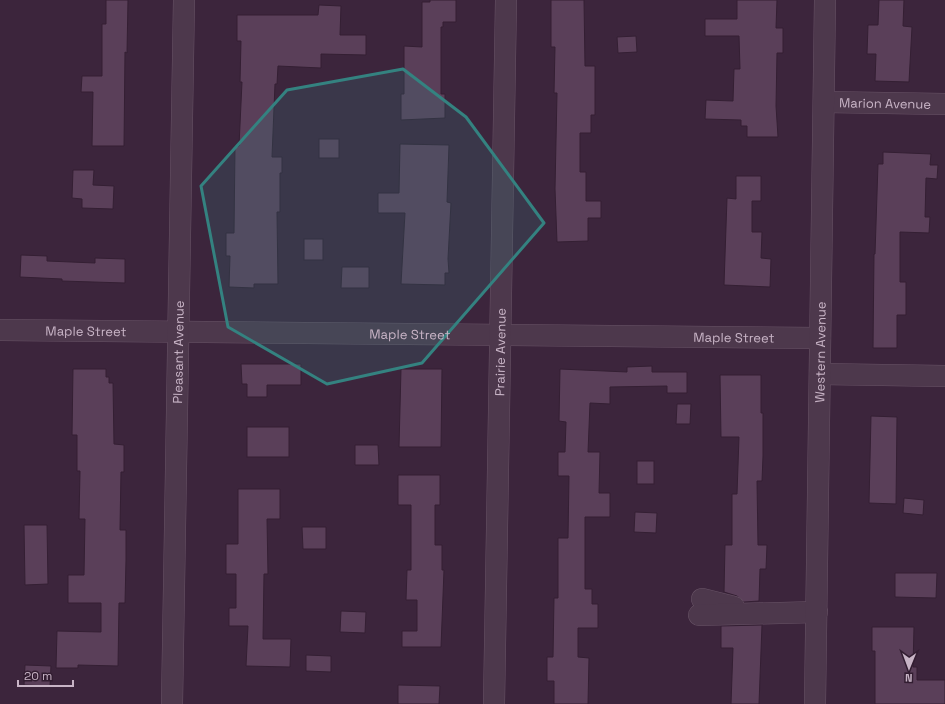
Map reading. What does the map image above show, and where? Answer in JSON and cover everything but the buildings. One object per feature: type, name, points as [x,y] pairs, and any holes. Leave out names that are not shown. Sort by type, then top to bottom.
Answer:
[{"type":"street","name":"Pleasant Avenue","points":[[172,704],[184,0]]},
{"type":"street","name":"Prairie Avenue","points":[[494,704],[506,0]]},
{"type":"street","name":"Western Avenue","points":[[815,704],[825,0]]},
{"type":"street","name":"Marion Avenue","points":[[824,102],[945,104]]},
{"type":"street","name":"Maple Street","points":[[0,330],[820,338]]},
{"type":"street","points":[[820,374],[945,376]]},
{"type":"street","points":[[701,607],[762,614],[817,612]]},
{"type":"highlighted area","points":[[403,69],[466,117],[544,223],[422,363],[327,384],[228,327],[201,186],[287,90]]}]
